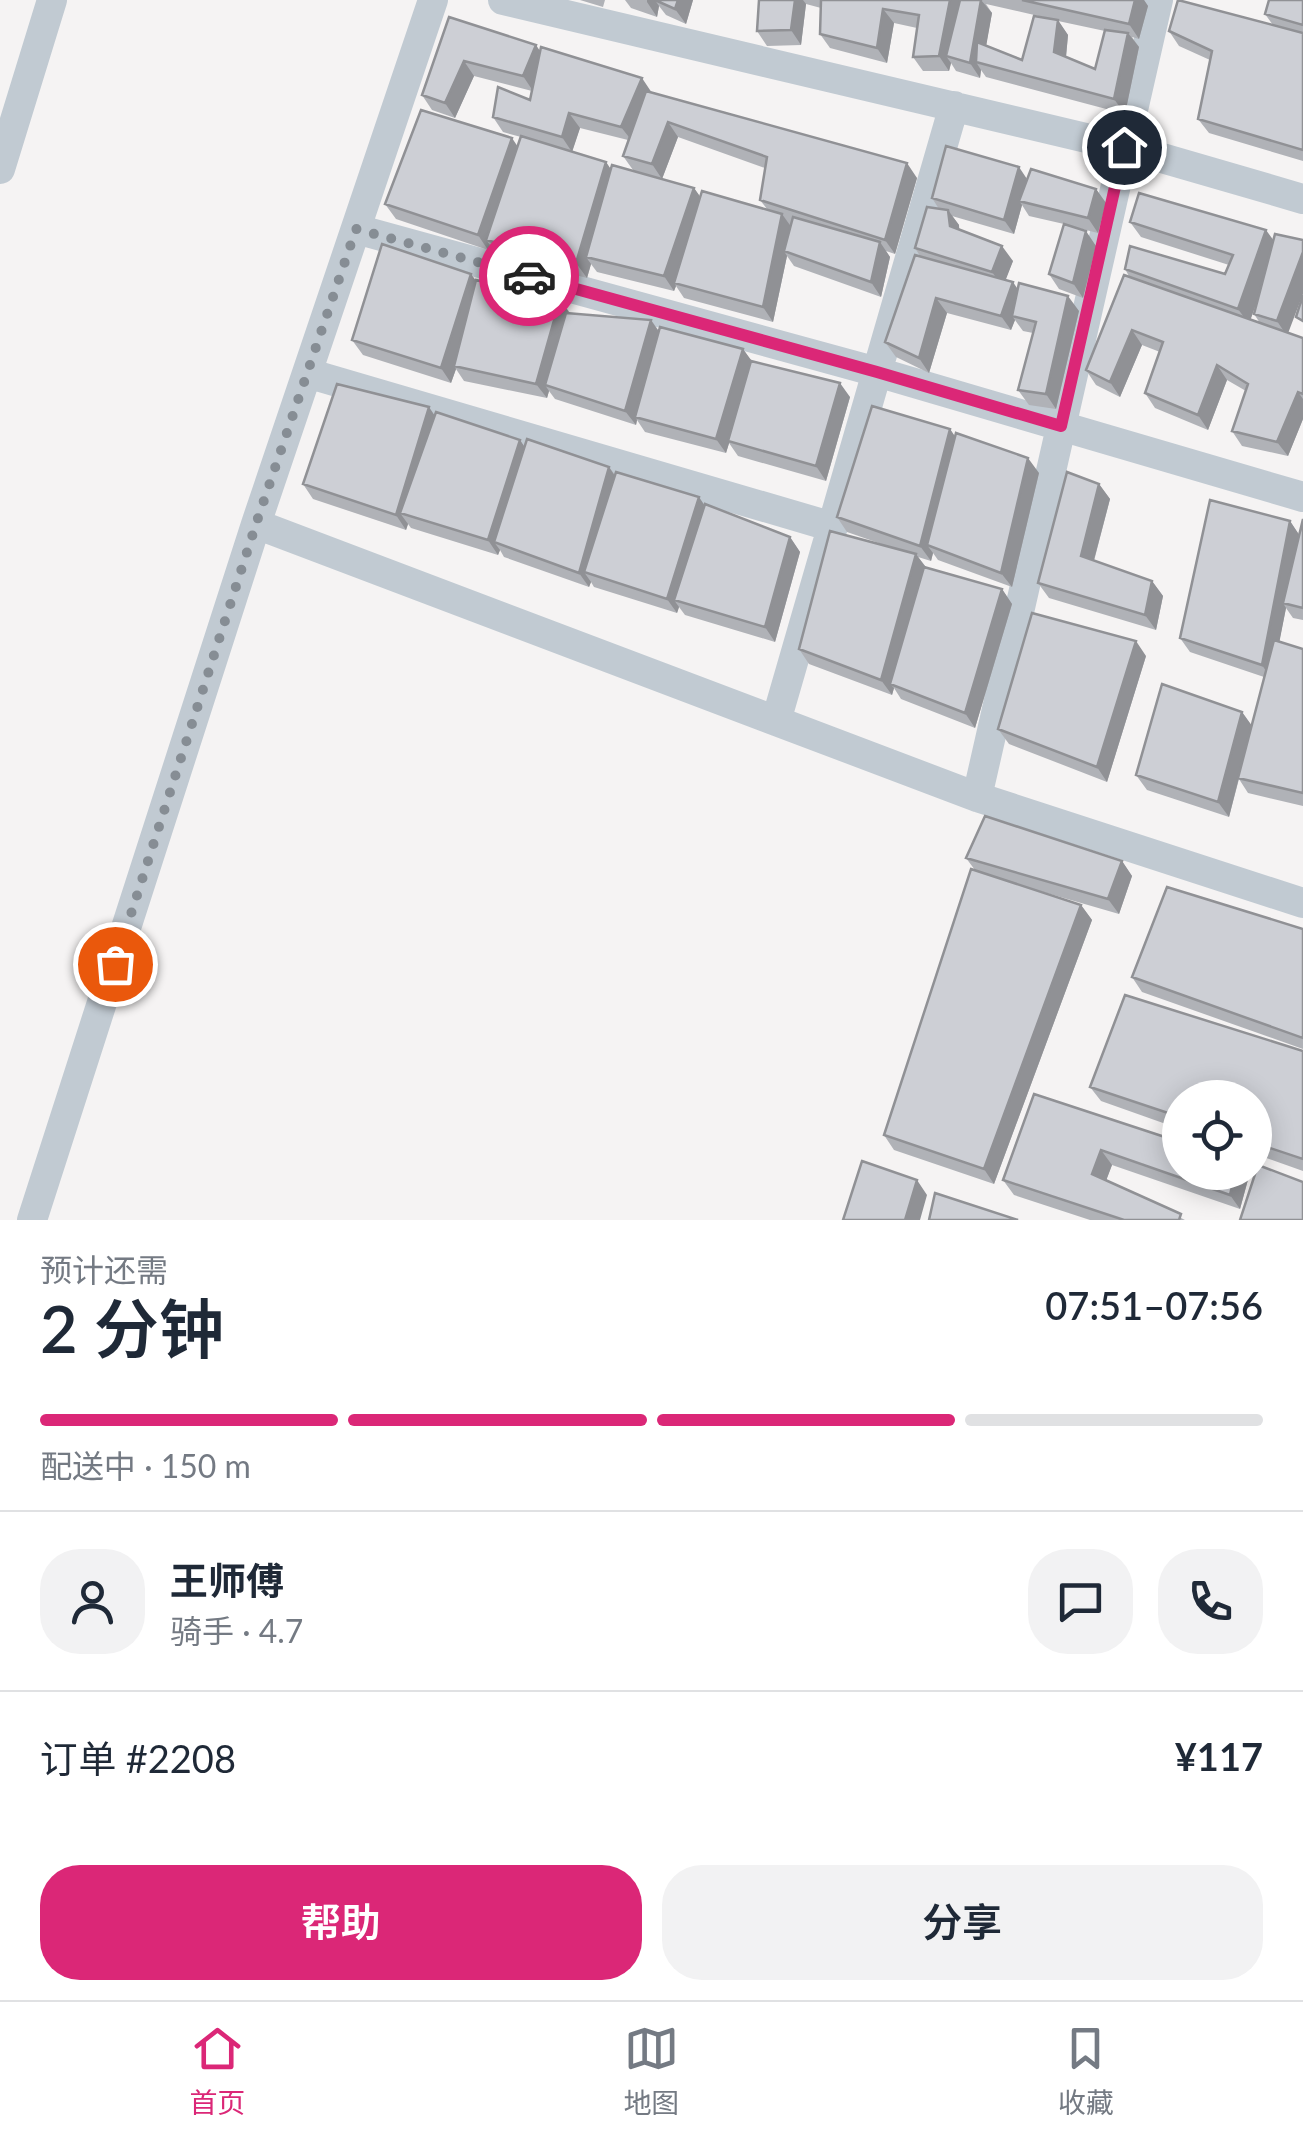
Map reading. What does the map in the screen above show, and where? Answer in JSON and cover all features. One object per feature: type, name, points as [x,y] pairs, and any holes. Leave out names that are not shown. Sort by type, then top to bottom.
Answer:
[{"type":"street","points":[[0,168],[52,0]]},
{"type":"street","points":[[32,1220],[256,524],[433,0]]},
{"type":"street","points":[[503,0],[1124,147],[1303,199]]},
{"type":"street","points":[[977,798],[1158,0]]},
{"type":"street","points":[[776,722],[954,106]]},
{"type":"street","points":[[356,229],[877,372],[1303,497]]},
{"type":"street","points":[[307,373],[832,527]]},
{"type":"street","points":[[256,524],[977,798],[1303,903]]},
{"type":"building","points":[[655,0],[678,0],[675,9]]},
{"type":"building","points":[[759,0],[795,0],[791,30],[757,31]]},
{"type":"building","points":[[821,0],[950,0],[939,56],[913,57],[919,15],[883,9],[877,48],[820,34]]},
{"type":"building","points":[[960,0],[981,0],[970,63],[946,56]]},
{"type":"building","points":[[1022,0],[1135,0],[1129,24]]},
{"type":"building","points":[[1178,0],[1303,33],[1303,150],[1198,119],[1212,51],[1169,31]]},
{"type":"building","points":[[1269,0],[1303,0],[1303,25],[1265,14]]},
{"type":"building","points":[[1034,16],[1058,20],[1054,52],[1095,69],[1105,30],[1128,33],[1114,99],[976,62],[977,42],[1022,60]]},
{"type":"building","points":[[449,17],[536,45],[523,76],[464,61],[445,103],[422,95]]},
{"type":"building","points":[[541,47],[642,78],[621,127],[569,113],[562,137],[493,117],[498,87],[530,100]]},
{"type":"building","points":[[646,91],[907,163],[885,240],[760,200],[767,157],[668,122],[652,164],[623,156]]},
{"type":"building","points":[[421,110],[512,138],[478,235],[385,204]]},
{"type":"building","points":[[521,136],[606,162],[576,263],[486,240]]},
{"type":"building","points":[[946,146],[1019,167],[1004,220],[932,198]]},
{"type":"building","points":[[612,165],[694,188],[664,276],[586,257]]},
{"type":"building","points":[[1031,169],[1096,189],[1088,218],[1019,201]]},
{"type":"building","points":[[702,191],[782,214],[763,307],[674,283]]},
{"type":"building","points":[[1139,193],[1266,230],[1238,309],[1125,269],[1130,246],[1225,274],[1233,255],[1130,222]]},
{"type":"building","points":[[927,207],[948,210],[950,226],[1002,246],[992,272],[915,248]]},
{"type":"building","points":[[793,217],[880,242],[871,282],[784,251]]},
{"type":"building","points":[[1064,224],[1086,231],[1073,283],[1049,274]]},
{"type":"building","points":[[1275,234],[1303,240],[1303,252],[1277,321],[1254,314]]},
{"type":"building","points":[[382,244],[471,274],[441,368],[352,340]]},
{"type":"building","points":[[915,255],[1013,282],[1001,316],[936,298],[919,358],[885,342]]},
{"type":"building","points":[[1124,275],[1303,338],[1303,394],[1298,392],[1277,442],[1232,431],[1248,384],[1217,365],[1198,415],[1145,393],[1163,342],[1132,330],[1110,382],[1086,370]]},
{"type":"building","points":[[476,280],[560,299],[536,384],[454,366]]},
{"type":"building","points":[[1019,283],[1068,296],[1046,394],[1018,390],[1036,322],[1012,316]]},
{"type":"building","points":[[1303,295],[1303,321],[1296,317]]},
{"type":"building","points":[[566,313],[651,320],[625,411],[545,385]]},
{"type":"building","points":[[660,327],[743,349],[716,439],[635,417]]},
{"type":"building","points":[[751,361],[840,383],[816,466],[728,441]]},
{"type":"building","points":[[337,384],[429,407],[396,515],[303,484]]},
{"type":"building","points":[[872,406],[950,429],[920,546],[837,517]]},
{"type":"building","points":[[436,412],[520,440],[488,540],[400,513]]},
{"type":"building","points":[[956,433],[1028,458],[1001,573],[927,545]]},
{"type":"building","points":[[527,439],[609,467],[579,573],[494,542]]},
{"type":"building","points":[[616,472],[699,497],[667,599],[584,572]]},
{"type":"building","points":[[1067,472],[1099,484],[1081,556],[1152,581],[1145,615],[1038,583]]},
{"type":"building","points":[[1210,500],[1290,521],[1262,665],[1180,638]]},
{"type":"building","points":[[705,504],[790,537],[765,627],[674,600]]},
{"type":"building","points":[[1303,519],[1303,608],[1283,603]]},
{"type":"building","points":[[830,531],[916,554],[881,680],[799,649]]},
{"type":"building","points":[[924,567],[1002,589],[965,713],[890,684]]},
{"type":"building","points":[[1032,613],[1136,641],[1097,767],[998,729]]},
{"type":"building","points":[[1274,640],[1303,649],[1303,793],[1238,778]]},
{"type":"building","points":[[1162,684],[1242,712],[1218,802],[1136,775]]},
{"type":"building","points":[[985,816],[1122,861],[1108,899],[966,858]]},
{"type":"building","points":[[971,869],[1081,905],[984,1169],[884,1135]]},
{"type":"building","points":[[1167,887],[1303,929],[1303,1038],[1132,977]]},
{"type":"building","points":[[1125,995],[1303,1051],[1303,1159],[1272,1149],[1272,1080],[1162,1080],[1162,1111],[1090,1087]]},
{"type":"building","points":[[1034,1094],[1162,1136],[1162,1171],[1101,1150],[1092,1174],[1181,1214],[1179,1220],[1124,1220],[1003,1180]]},
{"type":"building","points":[[862,1161],[917,1180],[905,1220],[843,1220]]},
{"type":"building","points":[[1272,1170],[1303,1182],[1303,1220],[1240,1220],[1250,1190],[1272,1190]]},
{"type":"building","points":[[935,1193],[1018,1220],[929,1220]]},
{"type":"way so far","points":[[115,964],[256,524],[356,229],[529,276]]},
{"type":"route","points":[[529,276],[1061,426],[1124,147]]}]
